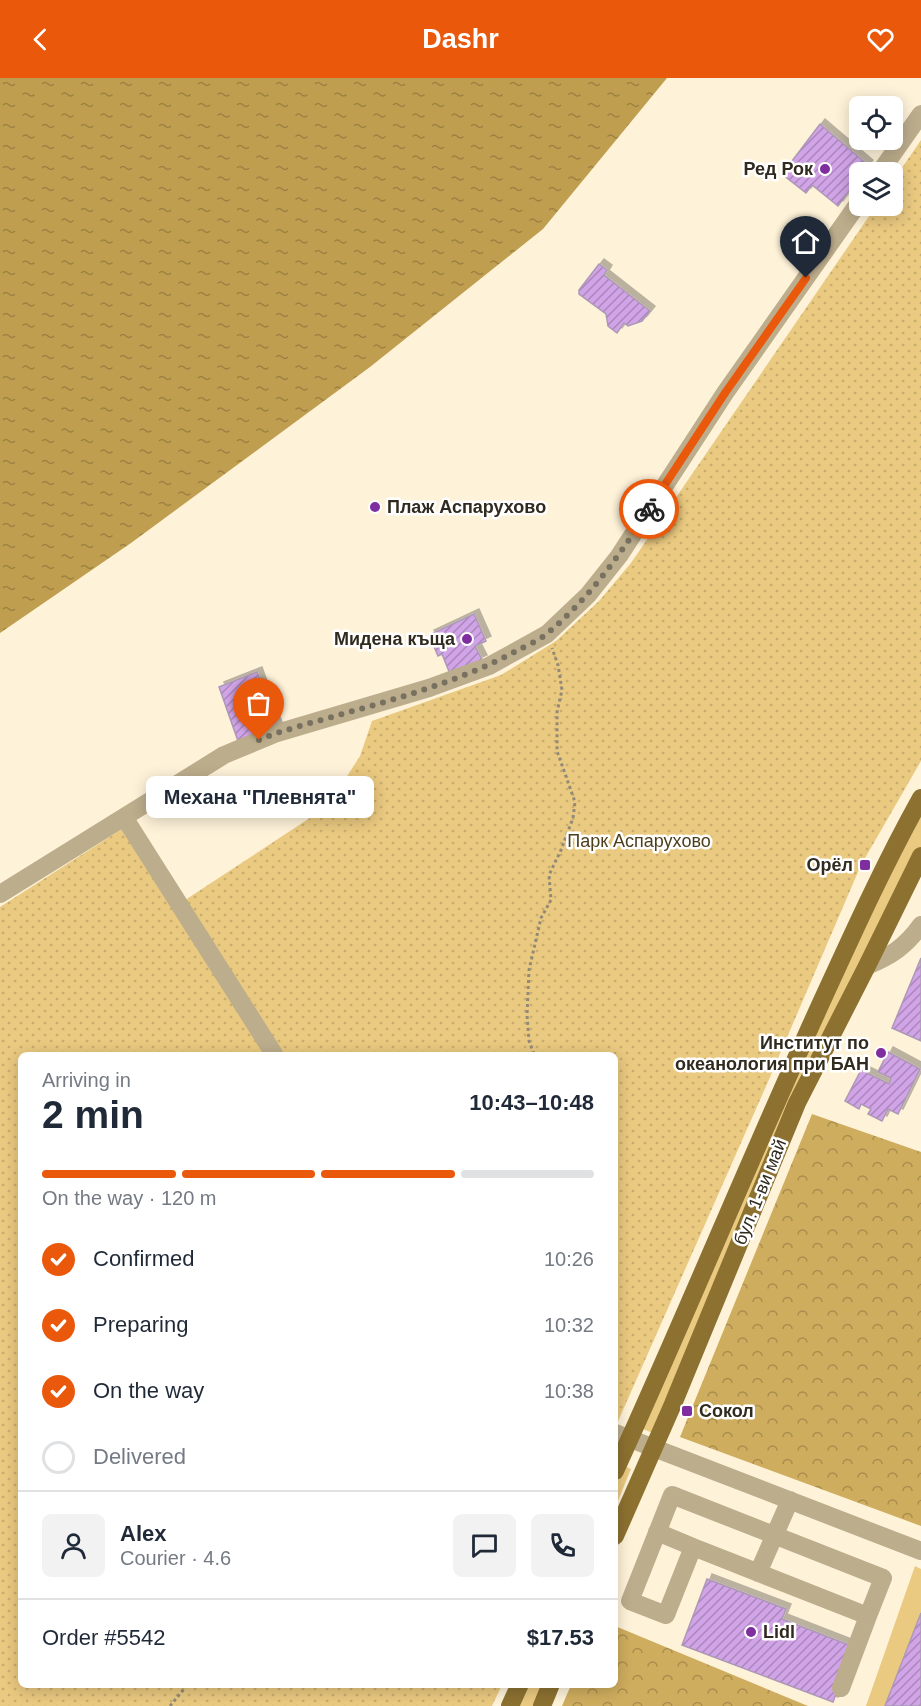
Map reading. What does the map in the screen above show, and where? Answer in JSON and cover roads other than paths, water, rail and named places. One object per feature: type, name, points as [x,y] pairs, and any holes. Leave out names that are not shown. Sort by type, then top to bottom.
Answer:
[{"type":"main road","name":"бул. 1-ви май","points":[[618,1456],[622,1435],[842,958],[921,798]]},
{"type":"main road","name":"бул. 1-ви май","points":[[618,1529],[673,1404],[797,1103],[921,856]]},
{"type":"main road","points":[[510,1706],[518,1688]]},
{"type":"main road","points":[[542,1706],[549,1688]]},
{"type":"street","points":[[887,162],[921,114]]},
{"type":"street","points":[[0,894],[224,755],[266,737],[429,688],[489,666],[547,634],[588,595],[619,556],[725,393],[849,216]]},
{"type":"street","points":[[124,817],[273,1052]]},
{"type":"street","points":[[867,966],[890,957],[910,940],[921,926]]},
{"type":"street","points":[[622,1435],[921,1551]]},
{"type":"street","points":[[693,1547],[666,1615],[630,1601],[672,1495],[883,1578],[841,1688]]},
{"type":"street","points":[[758,1573],[790,1500]]},
{"type":"street","points":[[657,1532],[868,1616]]},
{"type":"water","points":[[0,78],[667,78],[543,229],[370,367],[131,543],[0,633]]},
{"type":"place","name":"Ред Рок","points":[[825,169]]},
{"type":"place","name":"Плаж Аспарухово","points":[[375,507]]},
{"type":"place","name":"Мидена къща","points":[[467,639]]},
{"type":"place","name":"Механа \"Плевнята\"","points":[[259,740]]},
{"type":"place","name":"Орёл","points":[[865,865]]},
{"type":"place","name":"Институт по океанология при БАН","points":[[881,1053]]},
{"type":"place","name":"Сокол","points":[[687,1411]]},
{"type":"place","name":"Lidl","points":[[751,1632]]},
{"type":"park label","name":"Парк Аспарухово","points":[[639,841]]}]
